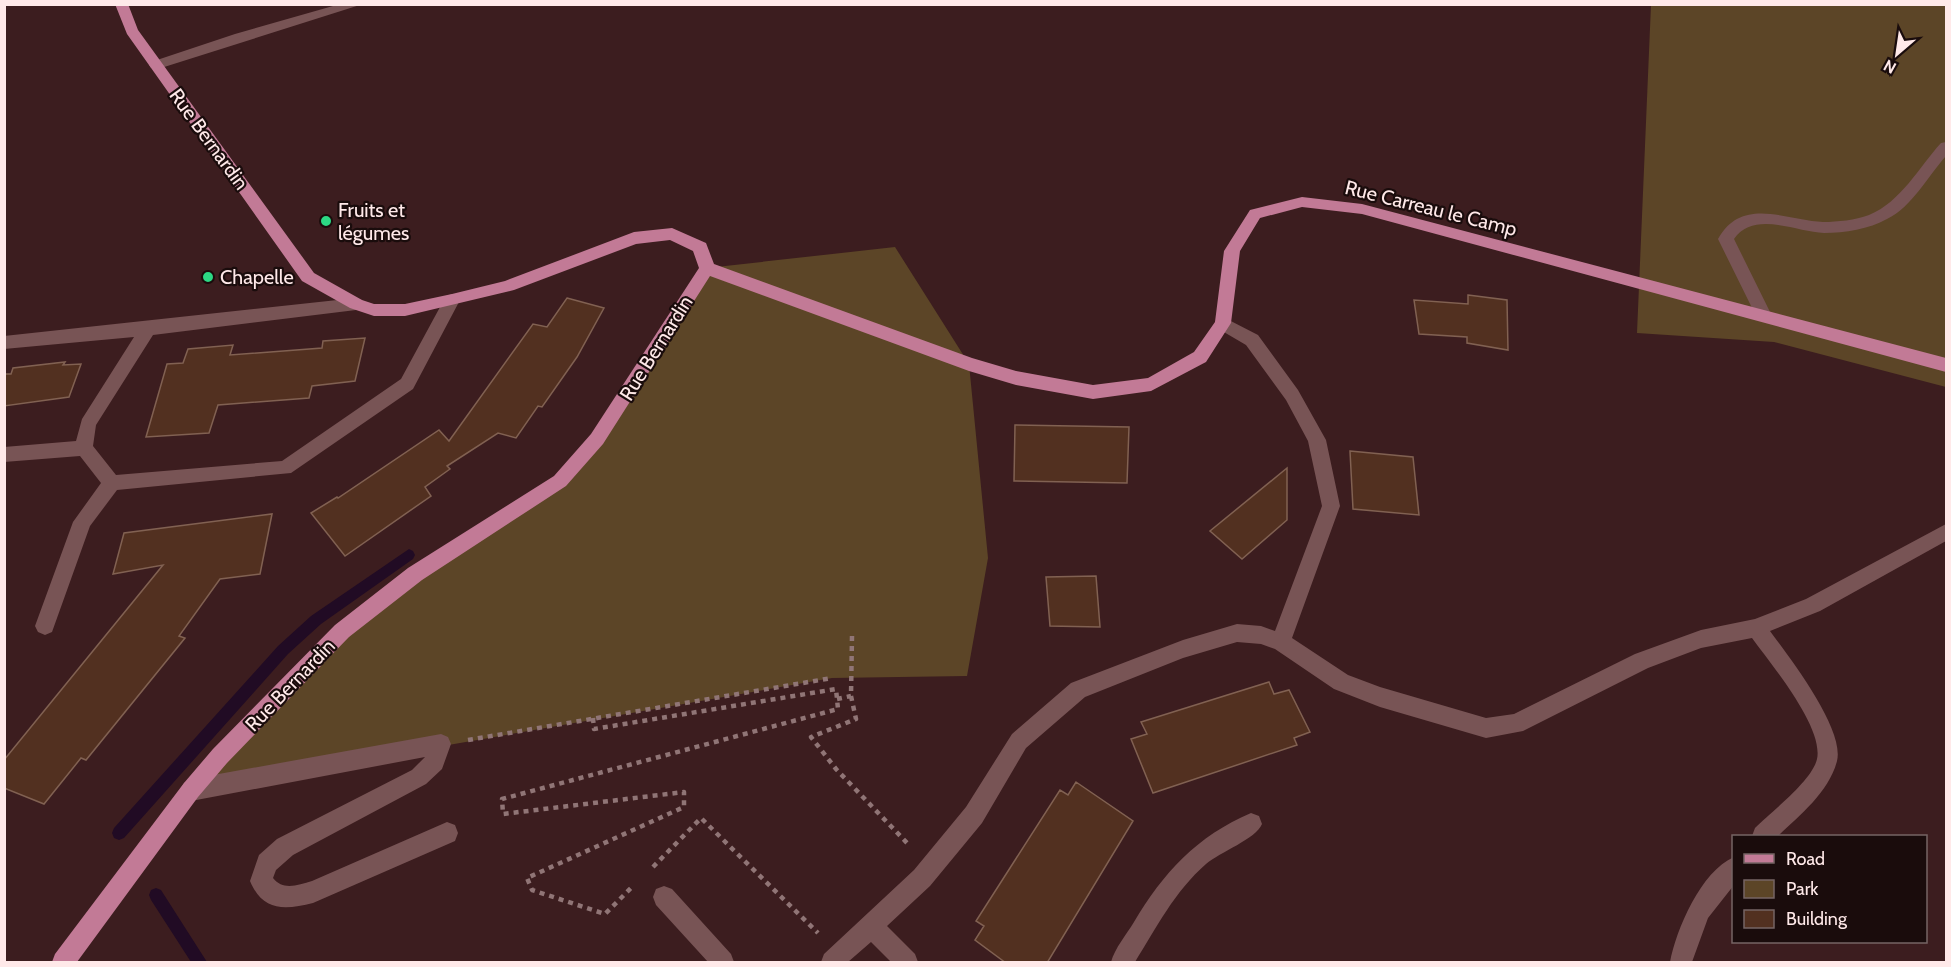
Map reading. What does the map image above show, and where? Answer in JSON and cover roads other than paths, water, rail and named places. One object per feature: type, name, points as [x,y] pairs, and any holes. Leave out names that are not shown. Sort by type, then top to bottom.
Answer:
[{"type":"main road","name":"Rue Bernardin","points":[[63,963],[191,790],[220,756],[342,631],[415,574],[560,481],[597,439],[707,268],[700,247],[672,234],[634,237],[508,286],[452,300],[405,309],[374,309],[356,304],[308,277],[132,31],[121,4]]},
{"type":"main road","name":"Rue Carreau le Camp","points":[[707,268],[969,364],[1016,378],[1093,392],[1151,384],[1200,357],[1223,323],[1232,251],[1255,214],[1302,202],[1362,208],[1947,365]]},
{"type":"street","points":[[156,64],[240,37],[357,4]]},
{"type":"street","points":[[1764,316],[1726,239],[1731,227],[1742,220],[1766,219],[1832,228],[1862,223],[1890,211],[1947,147]]},
{"type":"street","points":[[45,626],[82,522],[112,483],[285,468],[407,384],[452,300]]},
{"type":"street","points":[[4,343],[148,329],[356,304]]},
{"type":"street","points":[[1223,323],[1251,340],[1292,395],[1317,440],[1330,506],[1281,642]]},
{"type":"street","points":[[112,483],[84,448],[88,424],[148,329]]},
{"type":"street","points":[[4,455],[84,448]]},
{"type":"street","points":[[836,958],[930,867],[974,815],[1019,741],[1078,690],[1183,649],[1237,633],[1261,636],[1281,642],[1341,682],[1445,718],[1486,728],[1516,724],[1642,661],[1701,639],[1756,628],[1812,605],[1947,532]]},
{"type":"street","points":[[1756,628],[1824,730],[1828,758],[1817,779],[1765,835]]},
{"type":"street","points":[[191,790],[441,744],[435,762],[420,777],[285,847],[267,863],[261,881],[271,894],[290,898],[313,892],[447,833]]},
{"type":"street","points":[[1122,963],[1161,899],[1189,865],[1218,842],[1251,824]]},
{"type":"street","points":[[1681,963],[1686,940],[1703,902],[1732,870]]},
{"type":"street","points":[[664,897],[723,963]]},
{"type":"street","points":[[871,926],[907,963]]},
{"type":"waterway","points":[[119,833],[283,650],[316,620],[409,555]]},
{"type":"waterway","points":[[156,895],[200,962]]},
{"type":"place","name":"Fruits et légumes","points":[[326,221]]},
{"type":"place","name":"Chapelle","points":[[208,277]]}]
